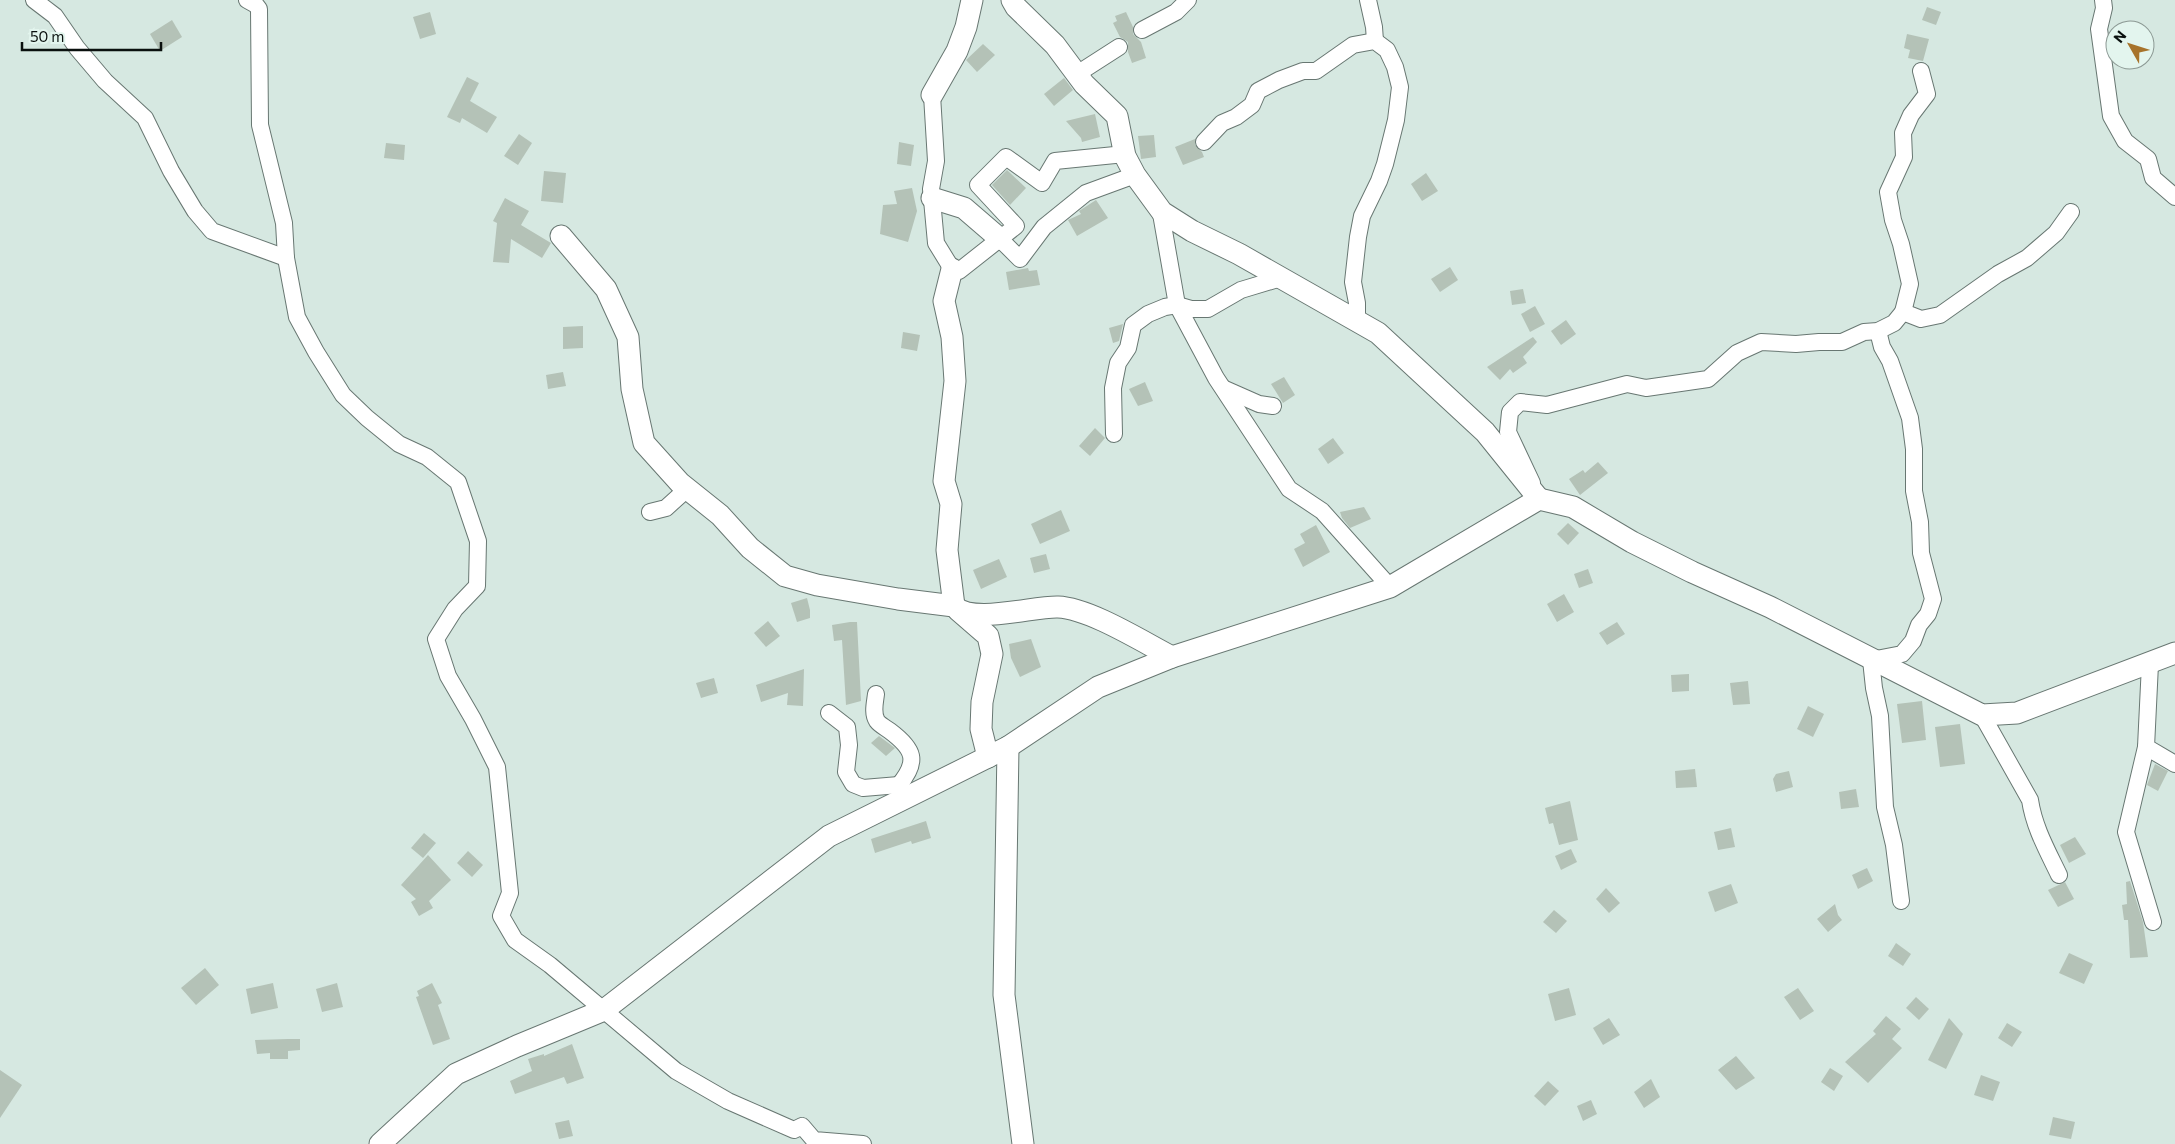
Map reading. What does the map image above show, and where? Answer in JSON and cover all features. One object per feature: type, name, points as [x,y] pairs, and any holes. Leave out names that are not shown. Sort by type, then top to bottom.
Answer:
[{"type":"street","points":[[34,0],[54,16],[77,48],[105,81],[144,118],[171,171],[195,211],[212,231],[286,258]]},
{"type":"street","points":[[247,0],[256,5],[258,9],[260,125],[284,223],[286,258],[297,317],[343,395],[367,418],[399,444],[427,457],[458,482],[478,541],[477,586],[455,609],[436,639],[448,676],[498,767],[510,893],[501,916],[515,940],[550,965],[676,1071],[728,1101],[794,1130],[802,1126],[814,1140],[862,1144]]},
{"type":"street","points":[[972,0],[966,27],[957,51],[932,95],[936,161],[931,189],[936,243],[952,269],[959,271],[1016,226],[978,186],[1006,157],[1042,184],[1055,161],[1125,154]]},
{"type":"street","points":[[1012,0],[1016,7],[1055,45],[1077,74],[1117,116],[1125,154],[1135,175],[1162,212],[1192,231],[1281,278],[1378,333],[1485,432],[1539,499],[1573,507],[1632,542],[1692,572],[1770,607],[1982,715],[2017,713],[2175,653]]},
{"type":"street","points":[[1142,30],[1169,16],[1188,0]]},
{"type":"street","points":[[1357,321],[1357,304],[1352,282],[1358,237],[1362,216],[1379,181],[1387,156],[1396,120],[1400,87],[1395,67],[1387,50],[1375,41],[1368,0]]},
{"type":"street","points":[[2103,0],[2104,8],[2099,29],[2111,116],[2125,140],[2148,159],[2153,178],[2175,197]]},
{"type":"street","points":[[1204,142],[1222,123],[1236,117],[1252,104],[1258,91],[1279,80],[1303,71],[1316,71],[1353,46],[1375,41]]},
{"type":"street","points":[[1077,74],[1119,47]]},
{"type":"street","points":[[1539,499],[1508,432],[1510,412],[1520,402],[1548,405],[1627,384],[1646,388],[1708,379],[1737,353],[1761,342],[1796,344],[1842,342],[1864,332],[1878,331],[1894,323],[1903,312],[1910,284],[1901,244],[1893,220],[1888,192],[1904,157],[1903,133],[1911,115],[1927,94],[1921,70]]},
{"type":"street","points":[[932,198],[964,208],[1020,259],[1044,227],[1086,193],[1135,175]]},
{"type":"street","points":[[1160,208],[1177,305],[1223,388],[1289,488],[1322,512],[1390,587]]},
{"type":"street","points":[[1903,312],[1920,319],[1940,314],[1998,274],[2027,258],[2056,233],[2071,212]]},
{"type":"street","points":[[561,236],[606,289],[628,337],[632,389],[644,443],[687,489],[720,515],[750,548],[785,576],[817,585],[956,608],[964,612],[1004,614],[1058,607],[1085,612],[1172,657]]},
{"type":"street","points":[[952,269],[944,301],[952,337],[955,381],[944,481],[951,504],[947,550],[956,608],[988,636],[992,654],[982,702],[981,729],[988,757]]},
{"type":"street","points":[[1114,434],[1113,388],[1118,363],[1128,348],[1134,325],[1148,314],[1166,307],[1177,305],[1191,309],[1208,309],[1241,290],[1281,278]]},
{"type":"street","points":[[1871,660],[1902,654],[1913,641],[1919,625],[1928,614],[1933,599],[1921,553],[1920,522],[1914,491],[1914,448],[1910,418],[1878,331]]},
{"type":"street","points":[[1223,388],[1240,398],[1258,404],[1273,406]]},
{"type":"street","points":[[650,512],[666,508],[687,489]]},
{"type":"street","points":[[380,1144],[456,1074],[604,1010],[829,836],[900,793],[1008,747],[1098,687],[1172,657],[1390,587],[1539,499]]},
{"type":"street","points":[[1871,660],[1880,716],[1885,807],[1894,845],[1900,901]]},
{"type":"street","points":[[2150,664],[2146,748],[2126,832],[2153,922]]},
{"type":"street","points":[[876,694],[874,712],[877,722],[900,738],[909,748],[913,762],[900,793]]},
{"type":"street","points":[[828,713],[847,726],[849,745],[846,772],[853,784],[863,788],[900,793]]},
{"type":"street","points":[[1982,715],[2030,800],[2032,813],[2044,848],[2059,875]]},
{"type":"street","points":[[1008,747],[1004,995],[1023,1144]]},
{"type":"street","points":[[2146,748],[2175,764]]},
{"type":"building","points":[[1927,7],[1941,12],[1936,25],[1922,20]]},
{"type":"building","points":[[430,12],[436,34],[420,39],[413,17]]},
{"type":"building","points":[[1126,12],[1133,27],[1133,34],[1141,42],[1146,58],[1132,63],[1128,52],[1128,42],[1120,37],[1113,23],[1117,21],[1115,16]]},
{"type":"building","points":[[172,20],[182,37],[160,51],[150,34]]},
{"type":"building","points":[[1907,34],[1929,39],[1923,61],[1908,58],[1910,50],[1904,48]]},
{"type":"building","points":[[983,44],[995,55],[977,72],[966,60]]},
{"type":"building","points":[[467,77],[479,83],[470,101],[497,117],[487,133],[462,118],[460,123],[447,117]]},
{"type":"building","points":[[1064,78],[1073,90],[1054,106],[1044,94]]},
{"type":"building","points":[[1095,114],[1100,137],[1082,142],[1081,138],[1066,121]]},
{"type":"building","points":[[519,134],[532,143],[518,165],[504,156]]},
{"type":"building","points":[[1154,135],[1156,157],[1141,159],[1138,136]]},
{"type":"building","points":[[1195,139],[1195,145],[1204,157],[1183,165],[1175,147]]},
{"type":"building","points":[[899,142],[914,145],[911,166],[897,164]]},
{"type":"building","points":[[386,143],[405,145],[404,160],[384,158]]},
{"type":"building","points":[[1007,170],[1026,188],[1010,205],[992,185]]},
{"type":"building","points":[[544,171],[566,173],[563,203],[541,201]]},
{"type":"building","points":[[1426,173],[1438,191],[1422,201],[1411,184]]},
{"type":"building","points":[[912,188],[917,211],[908,242],[880,234],[883,205],[897,204],[894,191]]},
{"type":"building","points":[[505,198],[529,211],[521,225],[551,243],[542,258],[511,239],[509,263],[493,262],[497,223],[493,221]]},
{"type":"building","points":[[1096,200],[1108,218],[1077,236],[1068,220],[1081,214],[1079,211]]},
{"type":"building","points":[[1450,267],[1458,280],[1440,292],[1431,279]]},
{"type":"building","points":[[1028,268],[1029,271],[1037,270],[1040,285],[1009,290],[1006,272]]},
{"type":"building","points":[[1523,289],[1526,303],[1512,305],[1510,291]]},
{"type":"building","points":[[1535,306],[1545,324],[1530,332],[1521,314]]},
{"type":"building","points":[[1566,320],[1576,334],[1561,345],[1551,331]]},
{"type":"building","points":[[1123,324],[1119,341],[1113,343],[1109,328]]},
{"type":"building","points":[[583,326],[583,348],[563,349],[563,327]]},
{"type":"building","points":[[903,332],[920,335],[917,351],[901,348]]},
{"type":"building","points":[[1533,337],[1537,342],[1523,357],[1527,363],[1513,373],[1510,369],[1500,380],[1487,367]]},
{"type":"building","points":[[563,372],[566,386],[548,389],[546,375]]},
{"type":"building","points":[[1284,377],[1295,395],[1283,403],[1271,384]]},
{"type":"building","points":[[1145,382],[1153,401],[1138,406],[1129,389]]},
{"type":"building","points":[[1095,428],[1105,438],[1090,456],[1079,446]]},
{"type":"building","points":[[1333,438],[1344,453],[1328,464],[1318,449]]},
{"type":"building","points":[[1598,462],[1608,473],[1580,495],[1569,479],[1583,470],[1585,473]]},
{"type":"building","points":[[1364,507],[1371,519],[1350,528],[1340,512]]},
{"type":"building","points":[[1061,510],[1070,531],[1040,544],[1031,524]]},
{"type":"building","points":[[1568,523],[1579,533],[1568,545],[1557,534]]},
{"type":"building","points":[[1316,525],[1330,552],[1303,567],[1294,549],[1305,543],[1300,534]]},
{"type":"building","points":[[1046,554],[1050,569],[1034,573],[1030,558]]},
{"type":"building","points":[[999,559],[1007,577],[981,589],[973,570]]},
{"type":"building","points":[[1588,569],[1593,583],[1579,588],[1574,574]]},
{"type":"building","points":[[1564,594],[1574,612],[1557,622],[1547,604]]},
{"type":"building","points":[[807,598],[810,618],[797,622],[791,603]]},
{"type":"building","points":[[768,621],[780,636],[766,647],[754,633]]},
{"type":"building","points":[[857,622],[861,701],[846,705],[842,640],[834,641],[832,625]]},
{"type":"building","points":[[1617,622],[1625,634],[1607,645],[1599,633]]},
{"type":"building","points":[[1031,639],[1041,667],[1020,677],[1011,658],[1009,644]]},
{"type":"building","points":[[804,669],[803,706],[787,705],[788,693],[761,702],[756,685]]},
{"type":"building","points":[[1689,674],[1689,691],[1672,692],[1671,675]]},
{"type":"building","points":[[714,678],[718,693],[701,698],[696,683]]},
{"type":"building","points":[[1748,681],[1750,704],[1733,705],[1730,683]]},
{"type":"building","points":[[1922,701],[1926,740],[1902,743],[1897,704]]},
{"type":"building","points":[[1808,706],[1824,714],[1813,737],[1797,729]]},
{"type":"building","points":[[1960,724],[1965,764],[1940,767],[1935,727]]},
{"type":"building","points":[[879,736],[895,748],[886,756],[871,743]]},
{"type":"building","points":[[2155,764],[2168,771],[2158,791],[2147,785]]},
{"type":"building","points":[[1695,769],[1697,787],[1676,788],[1675,771]]},
{"type":"building","points":[[1789,771],[1793,787],[1776,792],[1773,779],[1776,774]]},
{"type":"building","points":[[1856,789],[1859,807],[1841,809],[1839,792]]},
{"type":"building","points":[[1570,801],[1578,840],[1559,845],[1553,823],[1549,824],[1545,808]]},
{"type":"building","points":[[926,821],[931,838],[912,844],[911,841],[875,853],[871,839]]},
{"type":"building","points":[[1731,828],[1735,847],[1718,850],[1714,832]]},
{"type":"building","points":[[424,833],[436,843],[423,858],[411,848]]},
{"type":"building","points":[[2075,837],[2086,854],[2069,863],[2060,845]]},
{"type":"building","points":[[1571,849],[1577,862],[1561,870],[1555,856]]},
{"type":"building","points":[[468,851],[483,865],[472,877],[457,863]]},
{"type":"building","points":[[428,855],[451,880],[429,901],[433,908],[419,916],[411,902],[416,899],[401,885]]},
{"type":"building","points":[[1867,868],[1873,881],[1858,889],[1852,875]]},
{"type":"building","points":[[2130,881],[2143,922],[2148,957],[2130,958],[2128,920],[2124,920],[2122,905],[2127,904],[2126,882]]},
{"type":"building","points":[[2065,882],[2074,899],[2058,907],[2048,890]]},
{"type":"building","points":[[1731,884],[1738,903],[1715,912],[1708,892]]},
{"type":"building","points":[[1606,888],[1620,903],[1609,913],[1596,899]]},
{"type":"building","points":[[1835,904],[1838,915],[1842,920],[1828,932],[1817,919]]},
{"type":"building","points":[[1554,910],[1567,921],[1556,933],[1543,922]]},
{"type":"building","points":[[1896,943],[1911,954],[1903,966],[1888,956]]},
{"type":"building","points":[[2069,953],[2093,964],[2084,984],[2059,973]]},
{"type":"building","points":[[205,968],[219,985],[196,1005],[181,988]]},
{"type":"building","points":[[273,983],[278,1008],[251,1014],[246,989]]},
{"type":"building","points":[[337,983],[343,1007],[322,1012],[316,989]]},
{"type":"building","points":[[432,983],[442,1003],[438,1005],[450,1039],[433,1045],[416,997],[419,996],[417,991]]},
{"type":"building","points":[[1569,988],[1576,1015],[1555,1021],[1548,994]]},
{"type":"building","points":[[1798,988],[1814,1011],[1800,1020],[1784,997]]},
{"type":"building","points":[[1916,997],[1929,1009],[1919,1020],[1906,1008]]},
{"type":"building","points":[[1886,1016],[1901,1029],[1892,1039],[1902,1048],[1868,1083],[1845,1062],[1876,1034],[1873,1031]]},
{"type":"building","points":[[1609,1018],[1620,1035],[1603,1045],[1593,1028]]},
{"type":"building","points":[[1949,1018],[1963,1034],[1946,1069],[1928,1060]]},
{"type":"building","points":[[2007,1023],[2022,1032],[2012,1047],[1998,1038]]},
{"type":"building","points":[[300,1039],[300,1050],[288,1051],[288,1059],[270,1059],[270,1053],[257,1054],[255,1040]]},
{"type":"building","points":[[572,1044],[584,1078],[567,1084],[564,1077],[515,1094],[510,1081],[532,1071],[528,1059],[544,1054],[544,1056]]},
{"type":"building","points":[[1736,1056],[1755,1078],[1736,1090],[1718,1070]]},
{"type":"building","points":[[1830,1068],[1843,1076],[1834,1091],[1821,1082]]},
{"type":"building","points":[[0,1070],[22,1085],[0,1118]]},
{"type":"building","points":[[1981,1075],[2000,1082],[1993,1101],[1974,1095]]},
{"type":"building","points":[[1651,1079],[1660,1097],[1644,1108],[1634,1092]]},
{"type":"building","points":[[1548,1081],[1559,1091],[1545,1106],[1534,1096]]},
{"type":"building","points":[[1591,1100],[1597,1114],[1583,1121],[1577,1106]]},
{"type":"building","points":[[2053,1117],[2075,1122],[2071,1139],[2049,1135]]},
{"type":"building","points":[[569,1120],[573,1136],[559,1139],[555,1123]]}]
